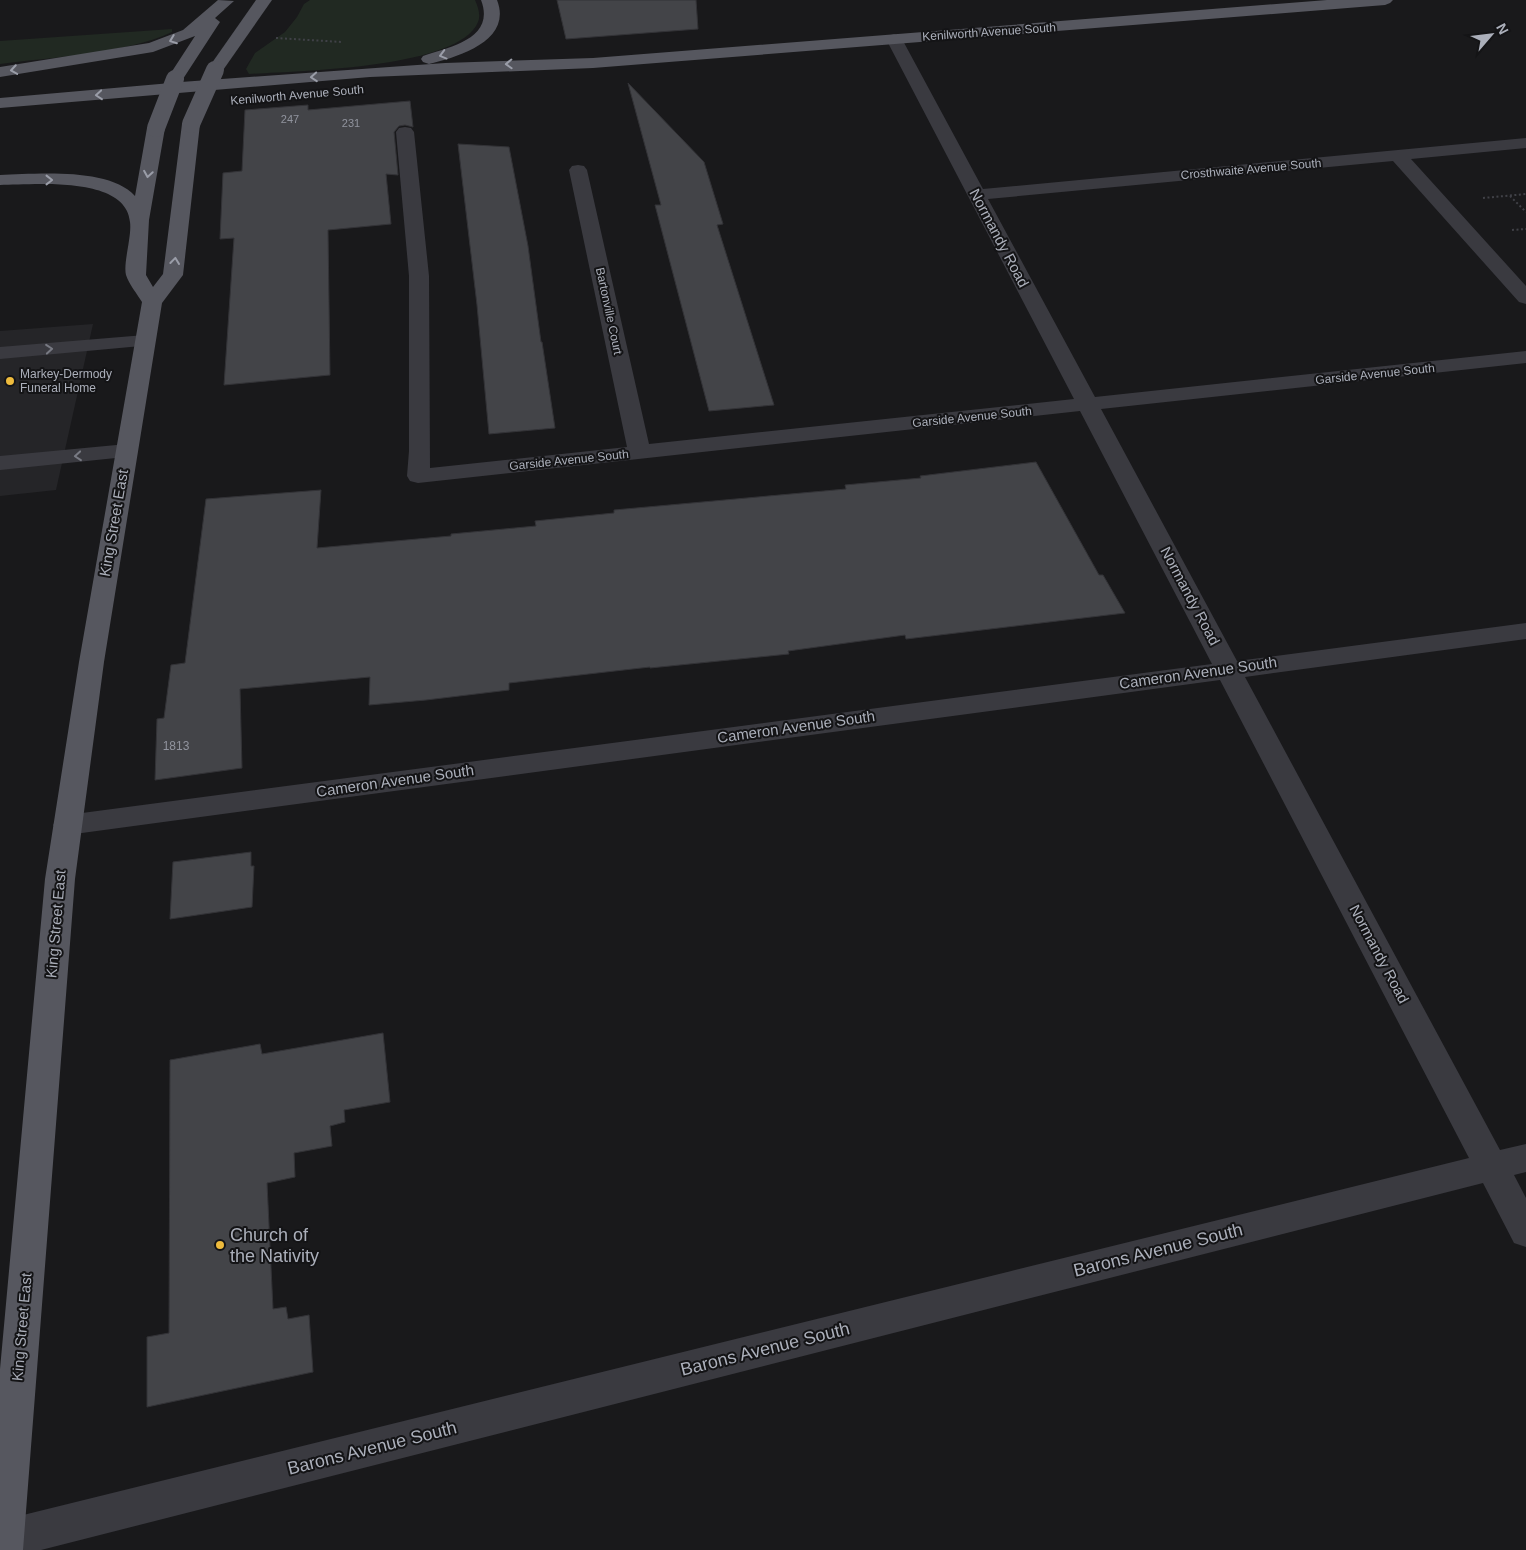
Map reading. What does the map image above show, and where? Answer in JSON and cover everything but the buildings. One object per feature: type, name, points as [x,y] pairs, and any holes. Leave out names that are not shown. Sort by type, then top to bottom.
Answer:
[{"type":"main road","points":[[0,72],[153,47],[189,33],[226,0]]},
{"type":"main road","points":[[152,302],[136,275],[140,220],[156,128],[175,78],[226,0]]},
{"type":"main road","name":"King Street East","points":[[3,1545],[59,889],[88,678],[152,302],[173,275],[191,124],[215,70],[264,0]]},
{"type":"main road","points":[[362,74],[417,62],[462,49],[482,36],[492,20],[494,13],[489,0]]},
{"type":"main road","name":"Kenilworth Avenue South","points":[[0,103],[507,64],[593,63],[1385,0]]},
{"type":"main road","points":[[232,45],[281,1]]},
{"type":"main road","name":"Kenilworth Avenue South","points":[[406,86],[514,78],[593,63]]},
{"type":"main road","name":"Kenilworth Avenue South","points":[[144,108],[221,101]]},
{"type":"main road","points":[[0,180],[87,181],[126,196],[140,220]]},
{"type":"street","name":"Normandy Road","points":[[894,39],[1086,405],[1229,669],[1526,1232]]},
{"type":"street","name":"Garside Avenue South","points":[[405,132],[419,276],[420,451],[418,476],[1526,357]]},
{"type":"street","name":"Crosthwaite Avenue South","points":[[976,195],[1526,142]]},
{"type":"street","points":[[1397,155],[1526,298]]},
{"type":"street","name":"Bartonville Court","points":[[578,170],[640,453]]},
{"type":"street","points":[[0,353],[145,341]]},
{"type":"street","points":[[0,463],[127,451]]},
{"type":"street","name":"Cameron Avenue South","points":[[67,825],[1526,631]]},
{"type":"street","name":"Barons Avenue South","points":[[3,1545],[1526,1158]]},
{"type":"path","points":[[1510,196],[1526,212]]},
{"type":"shaded area","points":[[310,0],[475,0],[479,17],[478,22],[465,38],[441,50],[409,58],[337,69],[249,74],[246,69],[255,53],[285,32],[297,17],[304,4]]},
{"type":"shaded area","points":[[172,29],[172,32],[153,39],[111,50],[0,64],[0,41]]},
{"type":"shaded area","points":[[93,324],[56,490],[0,496],[0,331]]},
{"type":"place","name":"Markey-Dermody Funeral Home","points":[[10,381]]},
{"type":"place","name":"Church of the Nativity","points":[[220,1245]]}]
